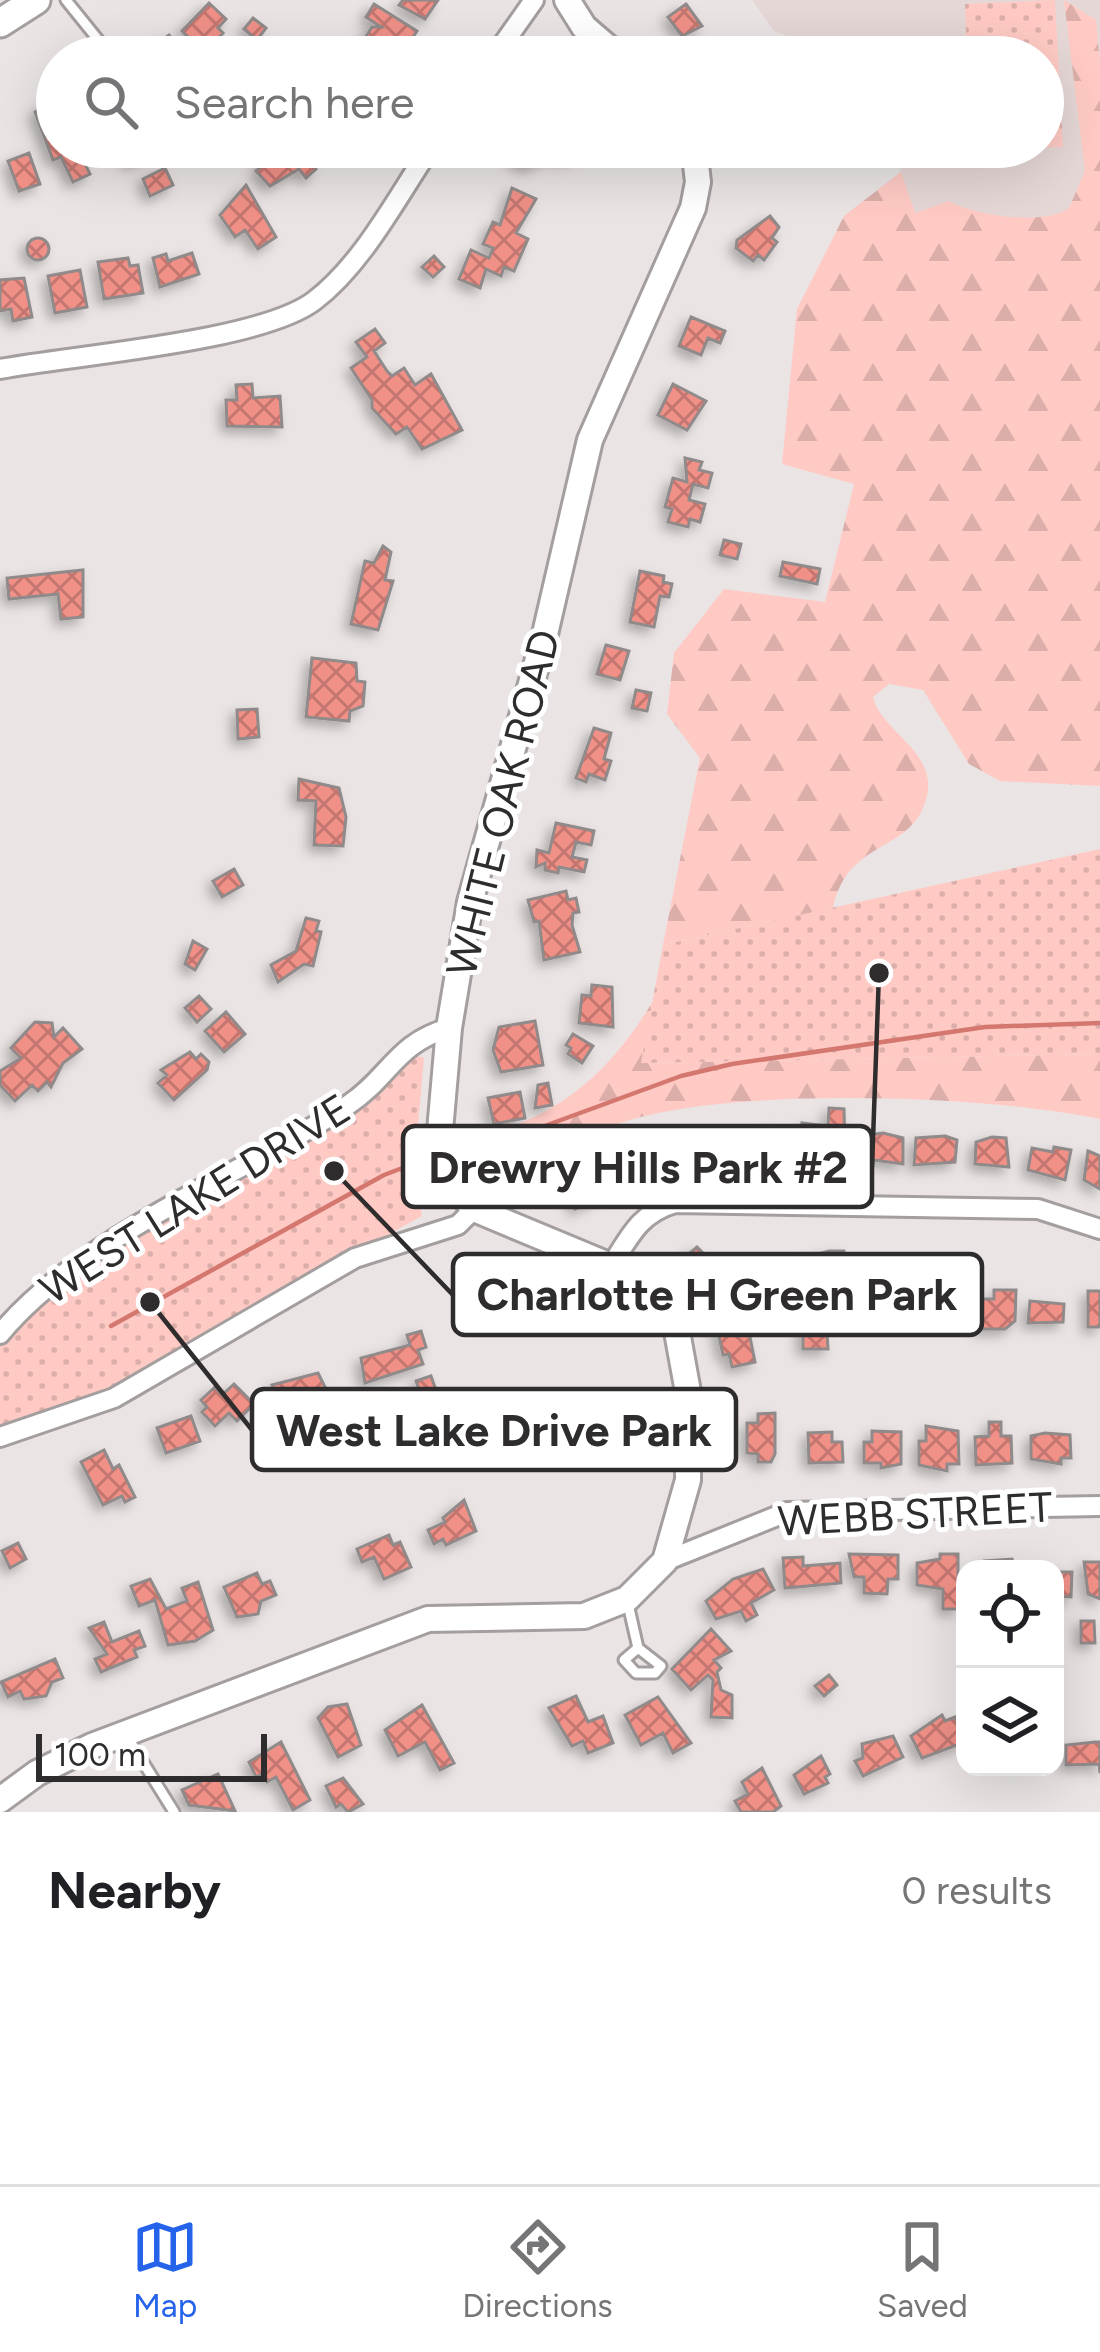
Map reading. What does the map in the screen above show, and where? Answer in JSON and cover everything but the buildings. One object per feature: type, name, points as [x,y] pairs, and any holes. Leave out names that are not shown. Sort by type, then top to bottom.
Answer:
[{"type":"main road","points":[[0,23],[36,0]]},
{"type":"street","points":[[509,36],[534,0]]},
{"type":"street","points":[[567,0],[594,36]]},
{"type":"street","points":[[0,369],[269,323],[313,302],[347,268],[416,168]]},
{"type":"street","name":"WHITE OAK ROAD","points":[[475,1209],[459,1195],[442,1162],[449,1028],[477,867],[545,634],[590,440],[693,208],[696,168]]},
{"type":"street","name":"WEST LAKE DRIVE","points":[[0,1334],[22,1308],[79,1265],[343,1108],[408,1044],[449,1028]]},
{"type":"street","points":[[611,1266],[638,1222],[651,1210],[675,1203],[1037,1209],[1100,1229]]},
{"type":"street","points":[[0,1437],[114,1398],[355,1258],[458,1225],[475,1209],[611,1266],[655,1292],[676,1326],[688,1392],[688,1480],[665,1561],[627,1599],[584,1616],[428,1619],[124,1734],[37,1773],[0,1800]]},
{"type":"street","name":"WEBB STREET","points":[[665,1561],[787,1512],[1100,1506]]},
{"type":"lane","points":[[66,0],[95,36]]},
{"type":"lane","points":[[627,1599],[638,1648]]},
{"type":"lane","points":[[124,1734],[174,1812]]},
{"type":"shaded area","points":[[752,0],[1100,0],[1100,290],[844,216],[901,172],[900,168],[1064,168],[1064,36],[787,36],[774,31]]},
{"type":"green space","points":[[1055,0],[1057,36],[966,36],[965,4]]},
{"type":"green space","points":[[1064,0],[1096,20],[1100,65],[1100,786],[1000,781],[969,764],[923,690],[889,684],[873,697],[878,710],[918,756],[928,783],[926,800],[907,830],[852,869],[833,908],[663,945],[700,758],[667,714],[674,653],[724,589],[825,602],[854,484],[782,464],[797,309],[844,216],[901,172],[915,213],[949,201],[1010,217],[1044,217],[1069,208],[1085,171]]},
{"type":"green space","points":[[1100,849],[1100,1054],[641,1063],[663,945]]},
{"type":"green space","points":[[653,1001],[642,1063],[1100,1054],[1100,1119],[993,1104],[860,1098],[729,1103],[671,1111],[605,1129],[541,1171],[499,1212],[489,1205],[469,1182],[454,1142],[518,1124],[570,1096],[614,1055]]},
{"type":"green space","points":[[411,1054],[424,1058],[414,1170],[422,1216],[118,1384],[0,1430],[0,1341],[12,1327],[107,1256],[346,1117]]},
{"type":"waterway","points":[[451,1152],[531,1131],[681,1076],[732,1064],[985,1027],[1100,1023]]},
{"type":"waterway","points":[[111,1326],[384,1175],[434,1156]]},
{"type":"place","name":"Drewry Hills Park #2","points":[[879,973]]},
{"type":"place","name":"Charlotte H Green Park","points":[[334,1171]]},
{"type":"place","name":"West Lake Drive Park","points":[[150,1302]]}]
